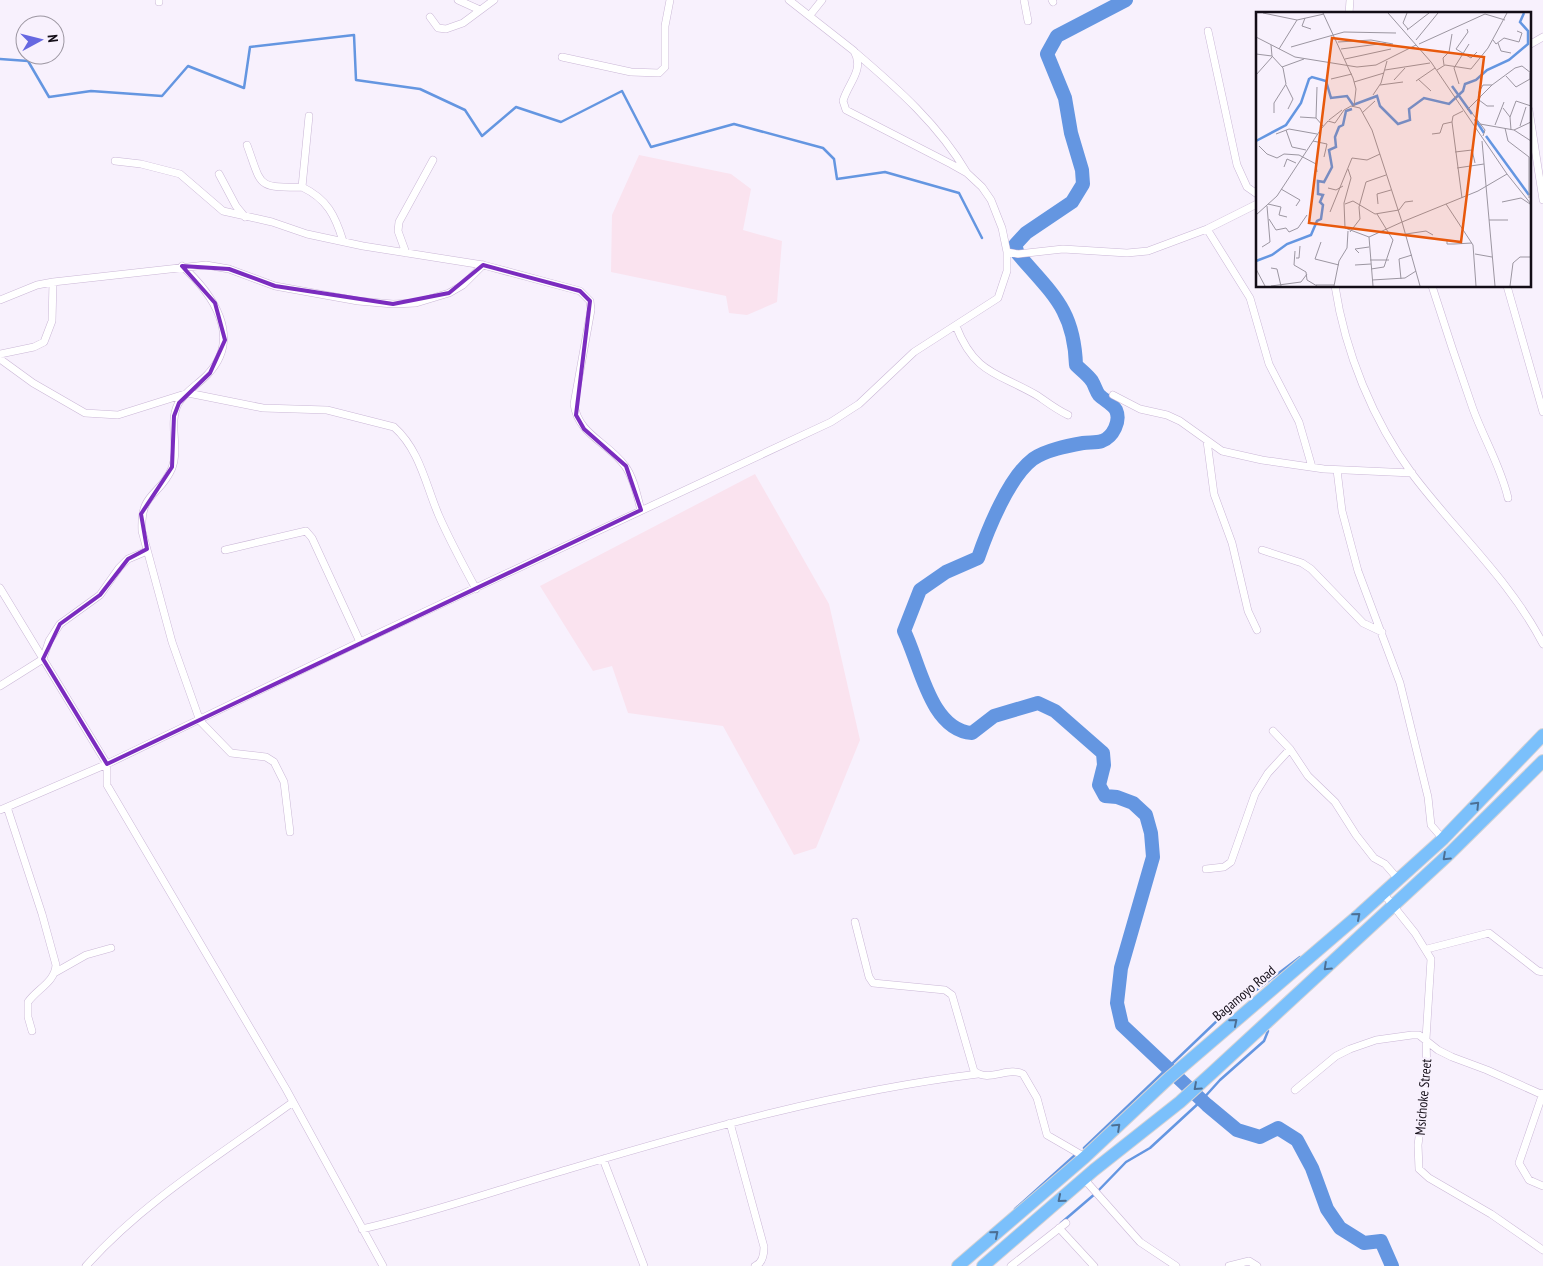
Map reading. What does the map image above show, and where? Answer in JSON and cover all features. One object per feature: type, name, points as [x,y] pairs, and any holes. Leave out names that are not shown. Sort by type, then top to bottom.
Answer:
[{"type":"highway","name":"Bagamoyo Road","points":[[958,1266],[1085,1157],[1164,1082],[1443,839],[1543,735]]},
{"type":"highway","points":[[983,1266],[1085,1180],[1094,1170],[1180,1102],[1394,906],[1543,761]]},
{"type":"street","points":[[458,0],[480,10]]},
{"type":"street","points":[[430,17],[438,28],[446,29],[463,23],[494,0]]},
{"type":"street","points":[[562,57],[631,72],[658,73],[665,68],[665,26],[670,0]]},
{"type":"street","points":[[56,972],[56,965],[42,914],[4,809],[200,721],[360,642],[831,422],[859,404],[914,352],[998,298],[1007,270],[1007,252],[1002,228],[992,200],[967,173],[958,158],[914,104],[854,51],[789,0]]},
{"type":"street","points":[[810,15],[822,0]]},
{"type":"street","points":[[1024,0],[1028,21]]},
{"type":"street","points":[[1208,31],[1238,164],[1247,187],[1256,193]]},
{"type":"street","points":[[1530,44],[1543,37]]},
{"type":"street","points":[[854,51],[858,64],[856,75],[844,98],[843,104],[846,110],[967,173]]},
{"type":"street","points":[[302,187],[308,116]]},
{"type":"street","points":[[1530,116],[1543,200]]},
{"type":"street","points":[[248,145],[259,179],[264,185],[272,187],[302,187],[313,192],[328,205],[337,220],[342,241]]},
{"type":"street","points":[[406,253],[398,231],[399,222],[433,160]]},
{"type":"street","points":[[115,161],[141,164],[180,174],[223,211],[342,241],[483,265],[580,290],[590,301],[591,310],[574,404],[576,415],[584,429],[626,466],[641,510]]},
{"type":"street","points":[[219,174],[236,206],[245,217]]},
{"type":"street","points":[[1007,252],[1018,254],[1063,249],[1127,253],[1148,251],[1207,229],[1256,204]]},
{"type":"street","points":[[1207,229],[1250,298],[1270,364],[1299,422],[1312,467]]},
{"type":"street","points":[[0,300],[37,285],[53,282],[182,266],[206,265],[229,269],[275,286],[358,301],[393,304],[416,303],[449,293],[463,285],[483,265]]},
{"type":"street","points":[[182,266],[204,288],[214,303],[223,324],[224,340],[220,356],[210,373],[179,403],[174,416],[172,467],[146,502],[141,514],[147,550],[174,650],[200,721],[231,753],[266,757],[274,762],[284,782],[290,832]]},
{"type":"street","points":[[0,354],[34,347],[44,342],[52,322],[53,282]]},
{"type":"street","points":[[1335,288],[1344,334],[1358,373],[1382,422],[1412,474],[1505,585],[1543,644]]},
{"type":"street","points":[[1433,288],[1473,409],[1488,448],[1503,477],[1508,498]]},
{"type":"street","points":[[1509,288],[1543,412]]},
{"type":"street","points":[[956,326],[967,350],[991,372],[1038,396],[1068,415]]},
{"type":"street","points":[[0,359],[33,383],[85,413],[118,415],[188,393],[263,408],[327,410],[394,427],[402,435],[417,458],[439,516],[476,589]]},
{"type":"street","points":[[1113,395],[1140,409],[1167,415],[1180,421],[1222,451],[1262,460],[1312,467],[1412,474]]},
{"type":"street","points":[[1207,441],[1214,494],[1232,543],[1248,611],[1257,630]]},
{"type":"street","points":[[1337,470],[1340,501],[1351,544],[1362,581],[1398,677],[1428,796],[1431,825],[1443,839]]},
{"type":"street","points":[[225,550],[302,530],[310,533],[360,642]]},
{"type":"street","points":[[0,686],[43,659],[49,641],[60,624],[100,595],[119,568],[128,559],[147,550]]},
{"type":"street","points":[[1262,550],[1307,566],[1363,623],[1382,632]]},
{"type":"street","points":[[0,588],[107,764],[107,785],[293,1102],[383,1266]]},
{"type":"street","points":[[1273,731],[1290,749],[1308,776],[1336,802],[1356,835],[1374,858],[1385,864],[1398,879]]},
{"type":"street","points":[[1206,869],[1224,867],[1231,862],[1255,794],[1268,773],[1290,749]]},
{"type":"street","name":"Msichoke Street","points":[[1383,893],[1427,949],[1431,959],[1426,1039],[1427,1075],[1418,1145],[1420,1169],[1429,1178],[1490,1214],[1543,1250]]},
{"type":"street","points":[[855,922],[869,977],[874,983],[945,990],[952,995],[972,1067],[978,1074]]},
{"type":"street","points":[[1427,949],[1489,932],[1538,971],[1543,972]]},
{"type":"street","points":[[32,1031],[28,1017],[28,1002],[56,972],[86,955],[111,948]]},
{"type":"street","points":[[1295,1090],[1336,1056],[1350,1049],[1376,1040],[1419,1035],[1438,1050],[1452,1057],[1543,1095],[1519,1163],[1529,1180],[1543,1186]]},
{"type":"street","points":[[362,1229],[730,1123],[923,1080],[978,1074],[987,1076],[1016,1071],[1023,1074],[1037,1098],[1047,1135],[1085,1157]]},
{"type":"street","points":[[86,1266],[104,1246],[151,1205],[293,1102]]},
{"type":"street","points":[[730,1123],[764,1246],[762,1259],[755,1266]]},
{"type":"street","points":[[603,1159],[644,1266]]},
{"type":"street","points":[[1085,1180],[1140,1242],[1176,1266]]},
{"type":"street","points":[[1011,1266],[1066,1223]]},
{"type":"street","points":[[1059,1228],[1094,1266]]},
{"type":"street","points":[[1229,1266],[1249,1261],[1257,1266]]},
{"type":"highlighted area","points":[[483,265],[580,291],[590,301],[576,415],[584,429],[626,466],[641,510],[107,764],[43,659],[60,624],[100,595],[128,559],[147,549],[141,514],[172,467],[174,416],[179,403],[210,373],[225,340],[215,303],[182,266],[229,269],[275,286],[393,304],[449,293]]},
{"type":"shaded area","points":[[639,155],[731,174],[751,189],[743,230],[782,241],[777,302],[747,315],[729,313],[726,296],[611,272],[612,215]]},
{"type":"shaded area","points":[[755,474],[829,604],[860,740],[816,848],[794,855],[723,726],[628,713],[612,666],[593,671],[540,586]]},
{"type":"waterway","points":[[1126,0],[1057,36],[1047,54],[1065,98],[1071,133],[1082,170],[1083,184],[1072,202],[1026,233],[1015,245],[1018,254],[1051,292],[1066,316],[1071,330],[1076,365],[1090,379],[1099,395],[1115,408],[1117,424],[1110,436],[1102,441],[1083,443],[1050,451],[1033,459],[1024,467],[1000,504],[978,558],[946,572],[920,590],[904,631],[921,677],[936,708],[946,720],[958,729],[972,733],[994,716],[1038,703],[1055,711],[1103,753],[1104,765],[1099,785],[1105,796],[1117,797],[1133,803],[1146,815],[1151,833],[1153,857],[1121,968],[1117,1003],[1122,1025],[1207,1105],[1237,1130],[1260,1137],[1278,1128],[1297,1140],[1312,1168],[1327,1209],[1340,1228],[1364,1243],[1381,1241],[1392,1266]]},
{"type":"waterway","points":[[0,59],[28,61],[49,97],[91,91],[162,96],[188,66],[244,88],[250,47],[354,35],[356,80],[420,89],[465,110],[482,136],[516,107],[561,122],[622,91],[651,147],[734,124],[823,148],[834,159],[837,179],[885,172],[959,193],[982,238]]},
{"type":"waterway","points":[[1084,1148],[1222,1016],[1300,957]]},
{"type":"waterway","points":[[1061,1223],[1096,1193],[1126,1162],[1150,1148],[1201,1101],[1220,1080],[1264,1041],[1268,1031]]},
{"type":"waterway","points":[[1015,1209],[1074,1156]]}]
